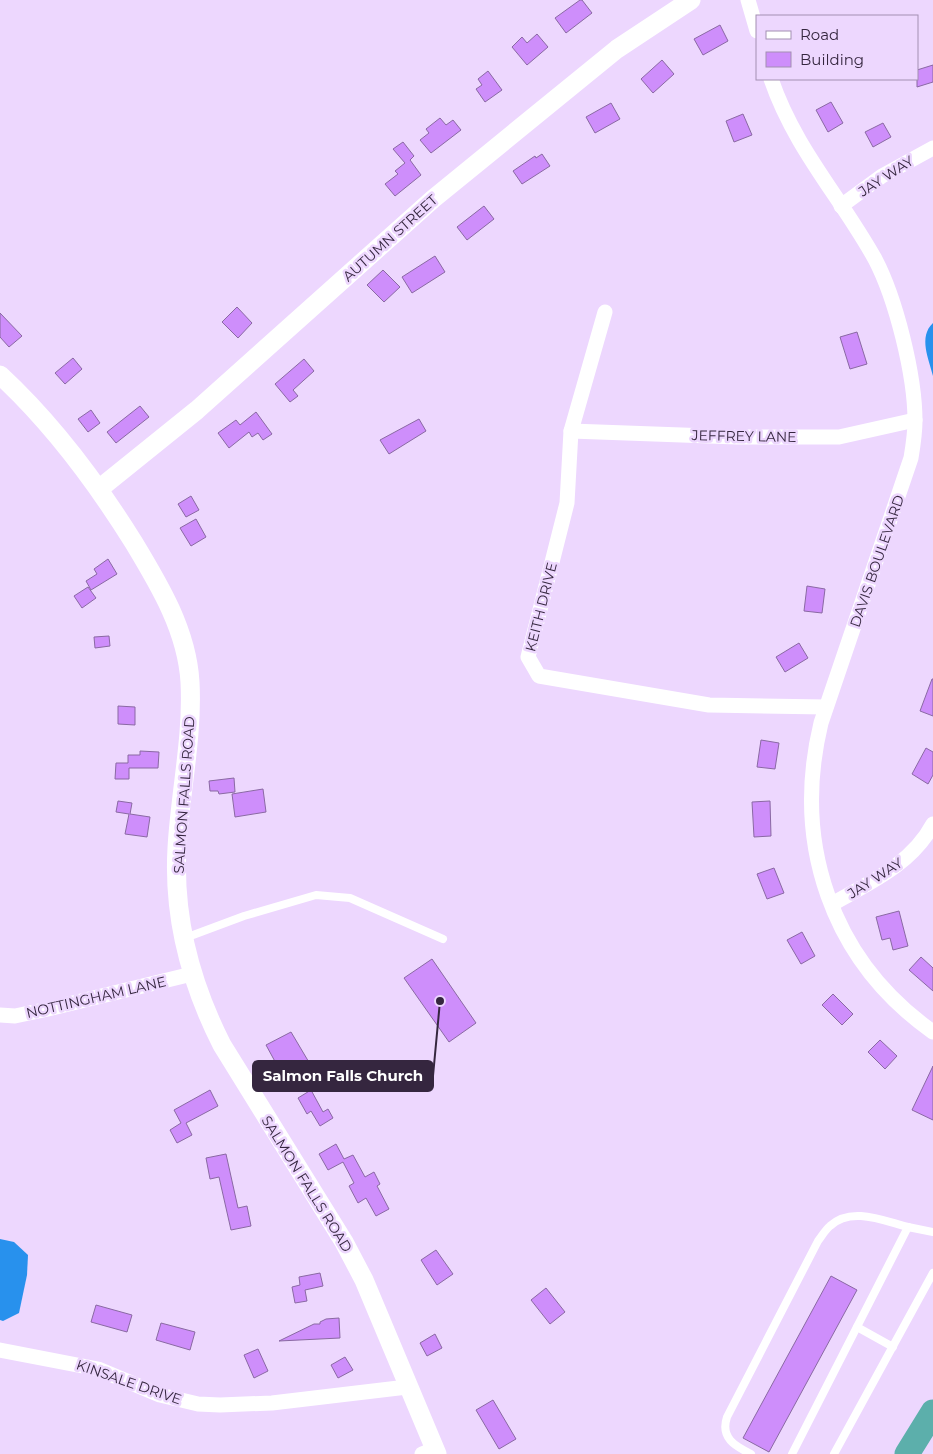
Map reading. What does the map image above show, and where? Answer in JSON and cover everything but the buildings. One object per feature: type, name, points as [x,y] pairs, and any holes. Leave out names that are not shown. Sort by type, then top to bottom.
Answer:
[{"type":"highway","points":[[908,1454],[933,1412]]},
{"type":"street","name":"AUTUMN STREET","points":[[99,489],[197,410],[455,180],[617,50],[691,0]]},
{"type":"street","points":[[748,0],[756,28]]},
{"type":"street","name":"DAVIS BOULEVARD","points":[[771,80],[797,138],[813,166],[841,206],[885,280],[908,366],[915,420],[911,458],[826,707],[812,764],[810,802],[814,845],[832,904],[852,945],[881,986],[907,1013],[933,1032]]},
{"type":"street","name":"JAY WAY","points":[[841,206],[882,176],[933,148]]},
{"type":"street","name":"KEITH DRIVE","points":[[606,312],[571,430],[567,503],[528,657],[539,676],[709,705],[826,707]]},
{"type":"street","name":"SALMON FALLS ROAD","points":[[0,375],[30,404],[65,444],[99,489],[147,565],[178,623],[186,650],[190,681],[190,711],[177,850],[179,912],[192,974],[210,1023],[222,1045],[331,1221],[356,1265],[407,1387],[431,1452]]},
{"type":"street","name":"JEFFREY LANE","points":[[571,430],[737,437],[839,437],[915,420]]},
{"type":"street","name":"JAY WAY","points":[[832,904],[899,864],[918,847],[933,824]]},
{"type":"street","name":"NOTTINGHAM LANE","points":[[0,1015],[15,1016],[48,1009],[192,974]]},
{"type":"street","name":"KINSALE DRIVE","points":[[0,1350],[98,1369],[160,1395],[198,1404],[272,1403],[407,1387]]},
{"type":"lane","points":[[184,939],[244,916],[316,895],[350,898],[443,939]]},
{"type":"lane","points":[[751,1454],[729,1440],[724,1425],[726,1417],[818,1241],[830,1225],[846,1217],[859,1215],[933,1232]]},
{"type":"lane","points":[[792,1454],[908,1227]]},
{"type":"lane","points":[[834,1454],[933,1273]]},
{"type":"lane","points":[[856,1327],[893,1347]]},
{"type":"water","points":[[933,323],[933,376],[925,341],[926,335]]},
{"type":"water","points":[[0,1239],[14,1242],[28,1255],[27,1275],[19,1313],[3,1321],[0,1320]]},
{"type":"place","name":"Salmon Falls Church","points":[[440,1001]]}]
